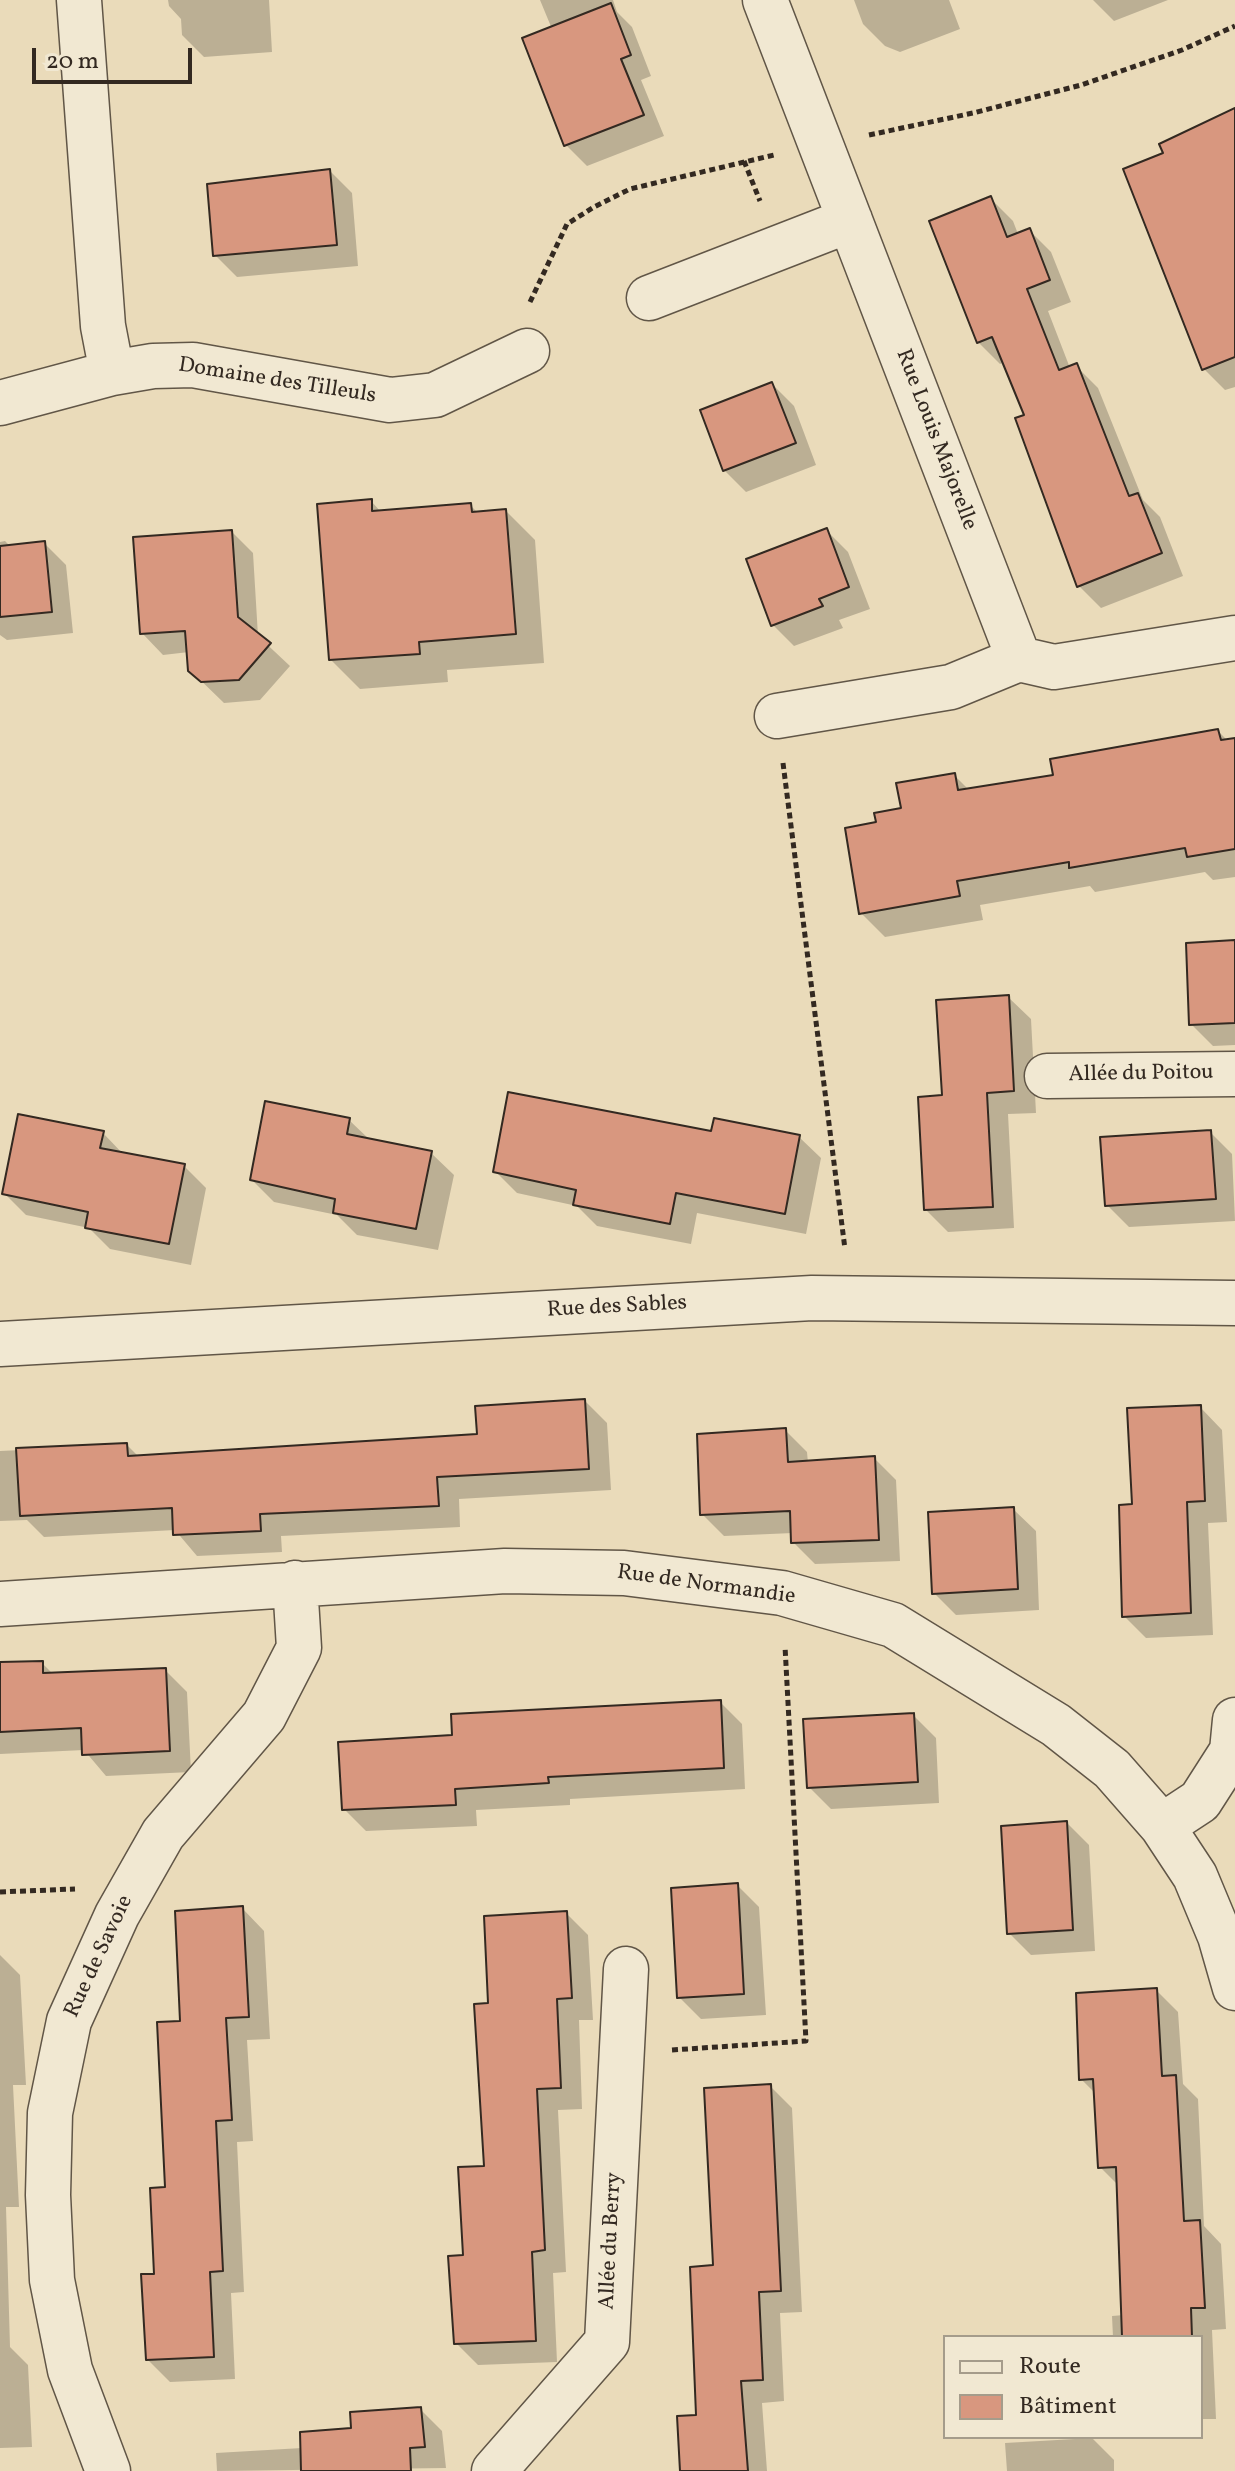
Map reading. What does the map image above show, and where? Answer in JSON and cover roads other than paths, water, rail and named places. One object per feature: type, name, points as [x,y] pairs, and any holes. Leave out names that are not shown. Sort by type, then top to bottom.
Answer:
[{"type":"street","points":[[79,0],[103,326],[112,373]]},
{"type":"street","name":"Rue Louis Majorelle","points":[[765,0],[1019,659]]},
{"type":"street","points":[[649,298],[850,220]]},
{"type":"street","name":"Domaine des Tilleuls","points":[[0,403],[112,373],[153,366],[193,365],[390,400],[435,395],[527,351]]},
{"type":"street","points":[[777,716],[951,687],[1019,659],[1054,667],[1235,638]]},
{"type":"street","name":"Allée du Poitou","points":[[1047,1076],[1235,1074]]},
{"type":"street","name":"Rue des Sables","points":[[0,1344],[851,1298],[1235,1303]]},
{"type":"street","name":"Rue de Normandie","points":[[0,1604],[295,1583],[535,1571],[624,1573],[782,1593],[893,1625],[1056,1725],[1112,1769],[1162,1826],[1195,1876],[1220,1936],[1235,1988]]},
{"type":"street","name":"Rue de Savoie","points":[[108,2471],[70,2370],[52,2280],[48,2195],[50,2113],[69,2021],[133,1887],[163,1834],[264,1716],[299,1648],[295,1583]]},
{"type":"street","points":[[1162,1826],[1200,1801],[1232,1751],[1235,1720]]},
{"type":"street","name":"Allée du Berry","points":[[494,2471],[607,2342],[626,1969]]}]
